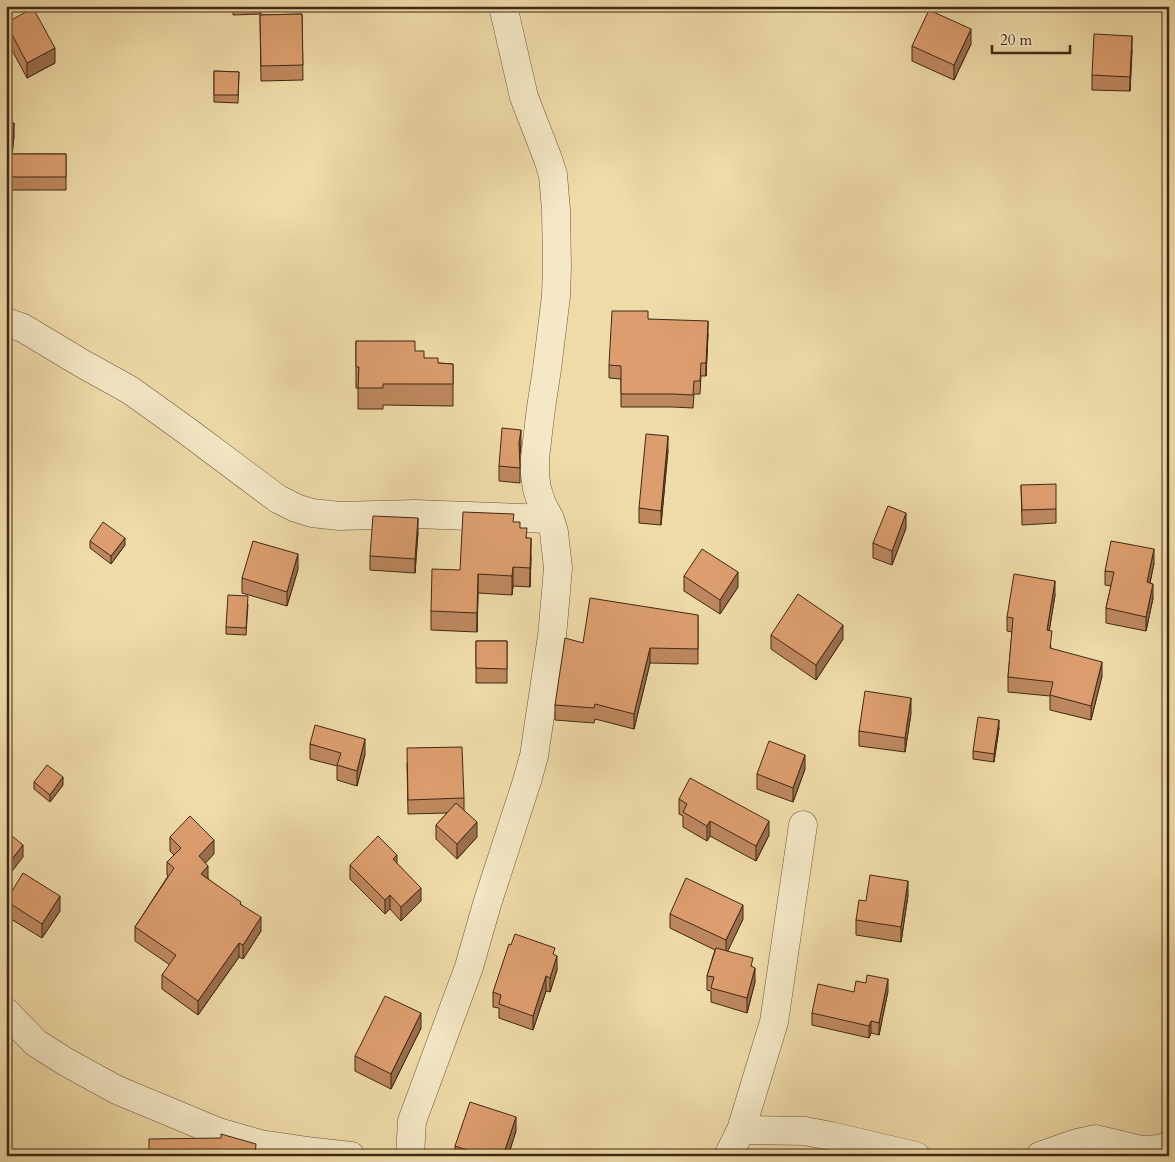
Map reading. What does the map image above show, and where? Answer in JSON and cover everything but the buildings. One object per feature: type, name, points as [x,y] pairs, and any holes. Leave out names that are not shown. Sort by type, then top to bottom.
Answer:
[{"type":"street","points":[[410,1156],[412,1121],[469,967],[537,744],[552,636],[558,568],[554,532],[537,490],[535,475],[535,458],[556,296],[556,210],[553,175],[524,97],[503,6]]},
{"type":"street","points":[[6,322],[23,328],[130,390],[278,499],[296,508],[312,513],[339,516],[415,514],[550,519]]},
{"type":"street","points":[[728,1156],[741,1130],[774,1022],[803,825]]},
{"type":"street","points":[[6,1012],[36,1043],[117,1090],[218,1132],[260,1144],[351,1156]]},
{"type":"street","points":[[741,1130],[805,1131],[916,1156]]},
{"type":"street","points":[[1040,1156],[1096,1139],[1142,1150],[1159,1149],[1169,1146]]}]
